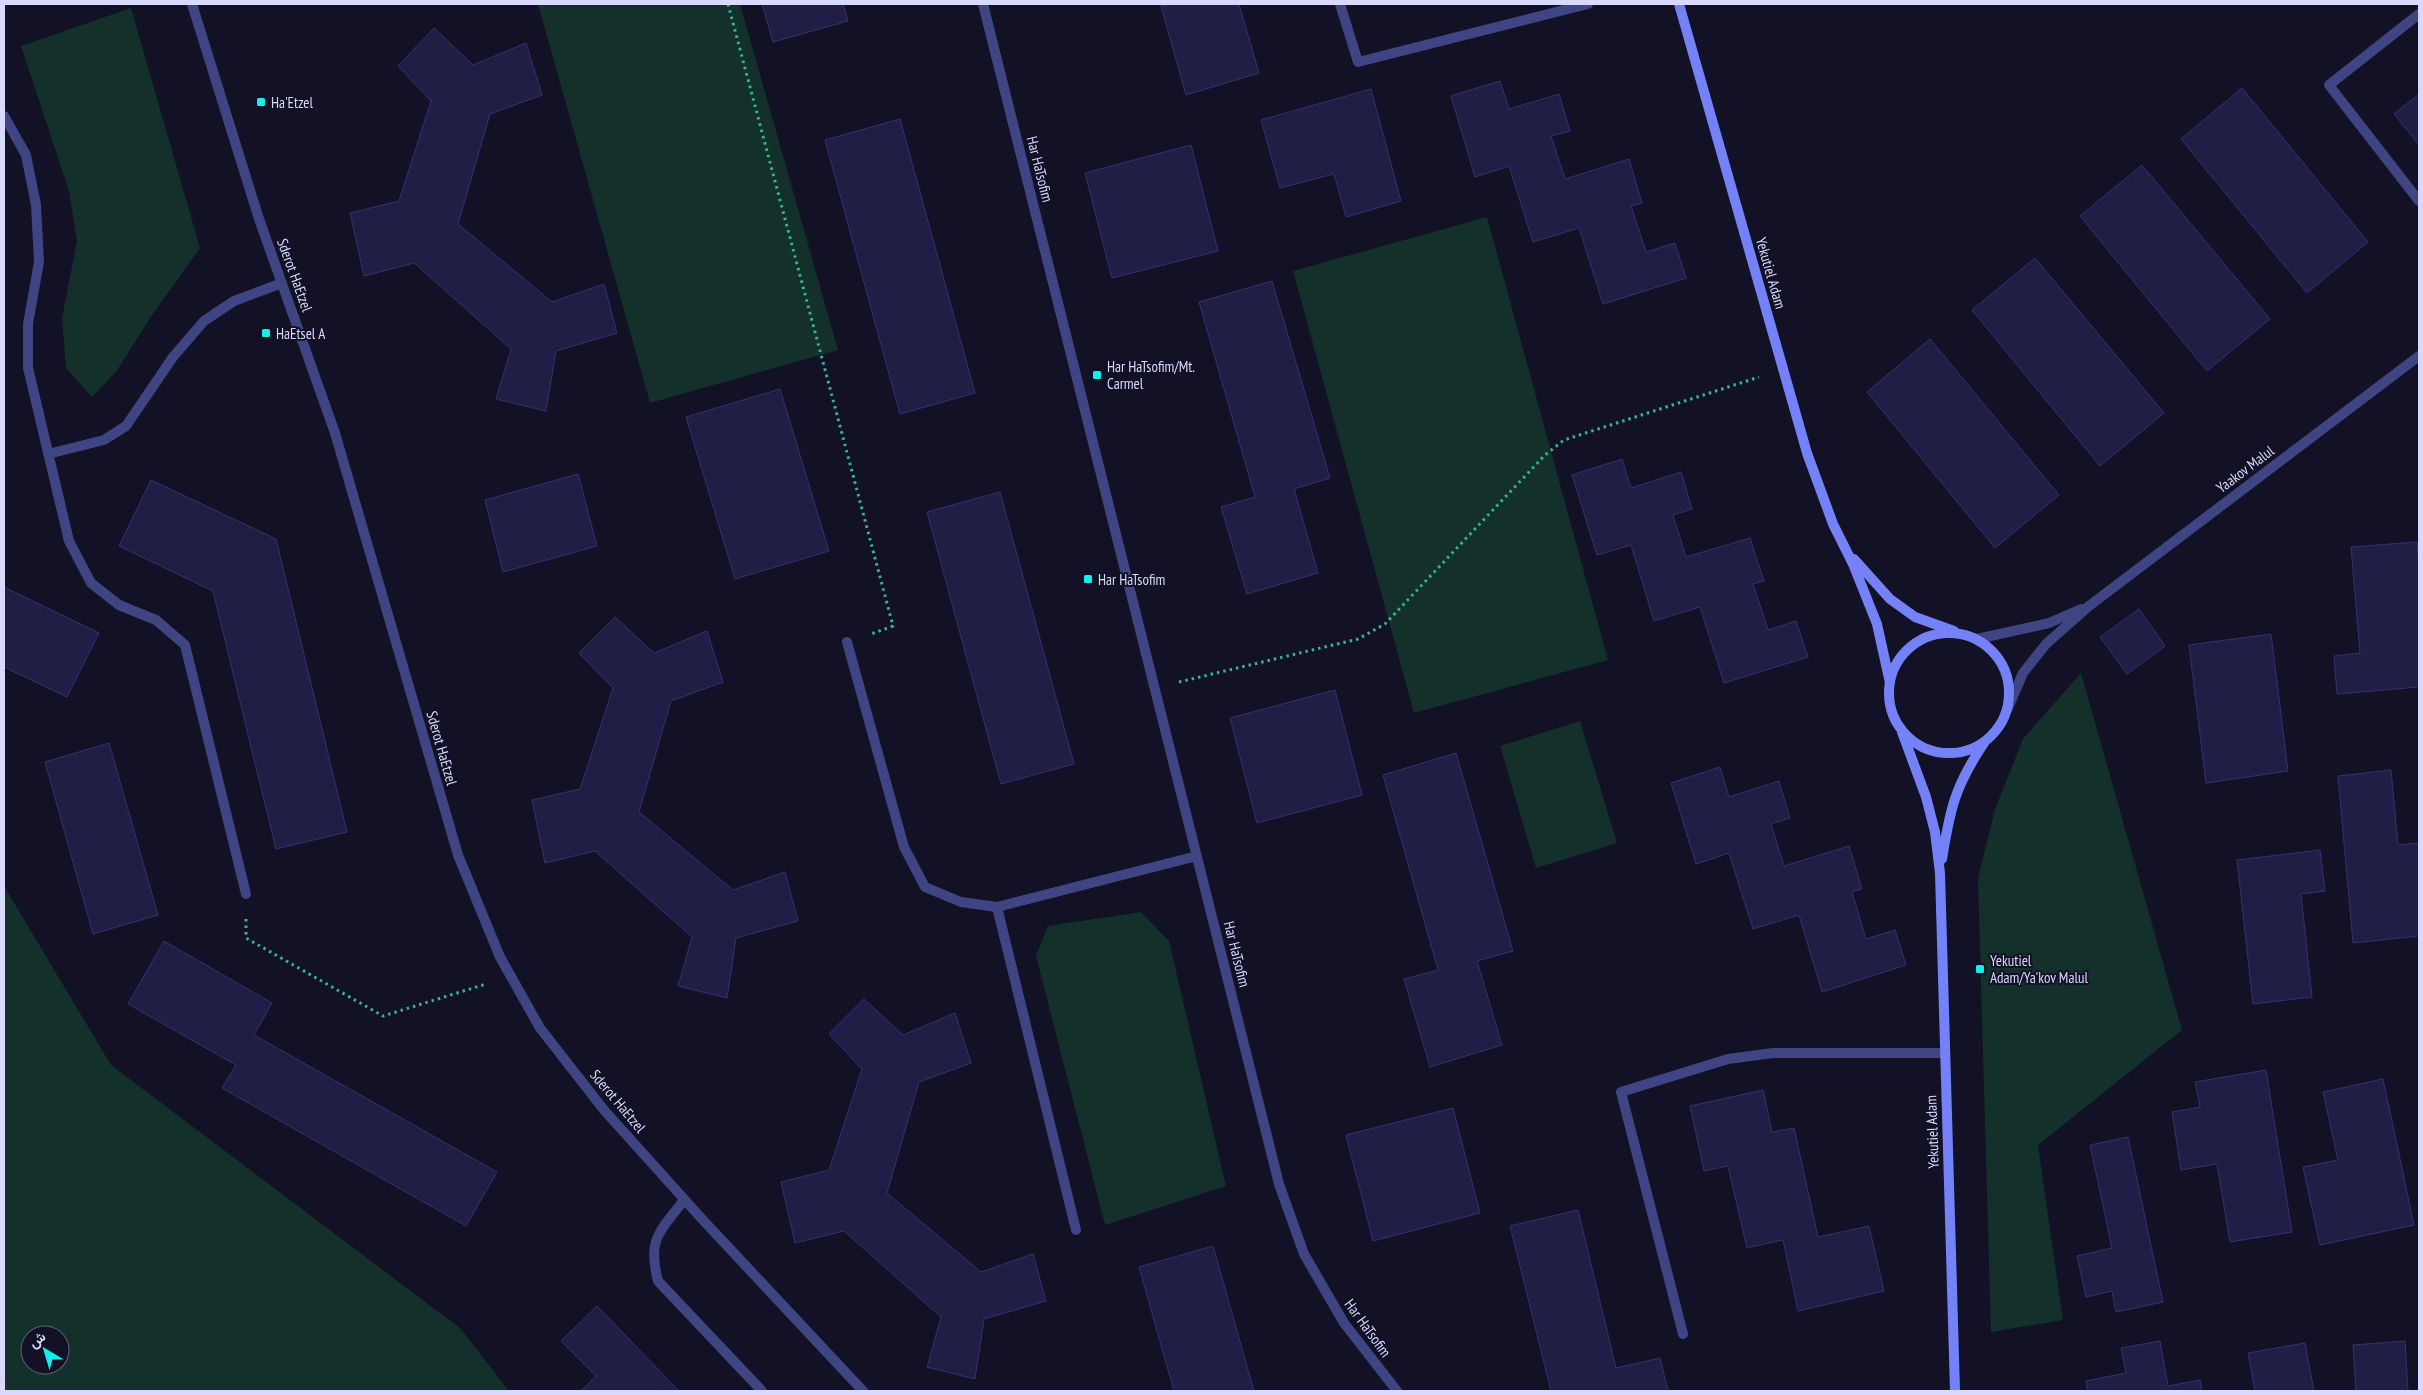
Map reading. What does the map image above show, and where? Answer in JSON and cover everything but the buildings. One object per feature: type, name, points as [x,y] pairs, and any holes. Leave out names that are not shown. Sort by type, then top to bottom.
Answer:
[{"type":"street","name":"Sderot HaEtzel","points":[[192,4],[259,219],[335,433],[458,855],[500,957],[540,1028],[604,1110],[684,1200],[863,1391]]},
{"type":"street","name":"Har HaTsofim","points":[[983,4],[1279,1184],[1304,1254],[1344,1324],[1397,1391]]},
{"type":"street","points":[[1340,4],[1358,62],[1588,4]]},
{"type":"street","name":"Yekutiel Adam","points":[[1679,4],[1807,453],[1833,524],[1877,624],[1890,683]]},
{"type":"street","points":[[2419,14],[2329,85],[2419,201]]},
{"type":"street","points":[[4,116],[26,155],[36,205],[39,262],[28,324],[28,368],[69,541],[91,583],[119,605],[156,620],[185,645],[246,894]]},
{"type":"street","points":[[48,454],[104,440],[126,426],[172,357],[204,321],[234,301],[282,283]]},
{"type":"street","name":"Yaakov Malul","points":[[2008,708],[2023,673],[2046,644],[2089,606],[2419,356]]},
{"type":"street","name":"Yekutiel Adam","points":[[1844,547],[1890,599],[1916,617],[1957,632]]},
{"type":"street","name":"Yaakov Malul","points":[[1977,639],[2049,623],[2089,606]]},
{"type":"street","points":[[1957,632],[1977,639],[1998,653],[2010,687],[2008,708],[2000,727],[1985,742],[1965,751],[1944,754],[1924,748],[1902,732],[1892,714],[1888,693],[1892,672],[1903,653],[1916,642],[1936,634],[1957,632]]},
{"type":"street","points":[[846,642],[904,847],[926,886],[962,902],[997,907],[1196,856]]},
{"type":"street","name":"Yekutiel Adam","points":[[1902,732],[1926,797],[1935,832],[1940,873],[1955,1391]]},
{"type":"street","name":"Yekutiel Adam","points":[[1940,873],[1954,795],[1965,771],[1985,742]]},
{"type":"street","points":[[997,907],[1076,1230]]},
{"type":"street","points":[[1683,1334],[1621,1092],[1728,1059],[1773,1053],[1945,1053]]},
{"type":"street","points":[[684,1200],[655,1239],[652,1260],[658,1280],[762,1391]]},
{"type":"path","points":[[728,4],[893,626],[846,642]]},
{"type":"path","points":[[1154,688],[1358,639],[1385,624],[1545,455],[1564,440],[1783,369]]},
{"type":"path","points":[[246,894],[246,938],[383,1016],[510,976]]},
{"type":"green space","points":[[538,4],[740,4],[838,350],[650,403]]},
{"type":"green space","points":[[131,8],[200,248],[152,315],[116,372],[92,397],[66,368],[62,318],[77,241],[69,191],[21,46]]},
{"type":"green space","points":[[1487,217],[1608,660],[1414,713],[1293,271]]},
{"type":"green space","points":[[2081,673],[2182,1030],[2038,1145],[2063,1320],[1991,1332],[1978,878],[1995,809],[2023,739]]},
{"type":"green space","points":[[1580,721],[1617,843],[1536,868],[1500,746]]},
{"type":"green space","points":[[4,886],[111,1065],[461,1329],[509,1391],[4,1391]]},
{"type":"green space","points":[[1141,912],[1169,941],[1226,1186],[1105,1225],[1036,956],[1048,926]]},
{"type":"place","name":"Ha'Etzel","points":[[261,102]]},
{"type":"place","name":"HaEtsel A","points":[[266,333]]},
{"type":"place","name":"Har HaTsofim/Mt. Carmel","points":[[1097,375]]},
{"type":"place","name":"Har HaTsofim","points":[[1088,579]]},
{"type":"place","name":"Yekutiel Adam/Ya'kov Malul","points":[[1980,969]]}]
